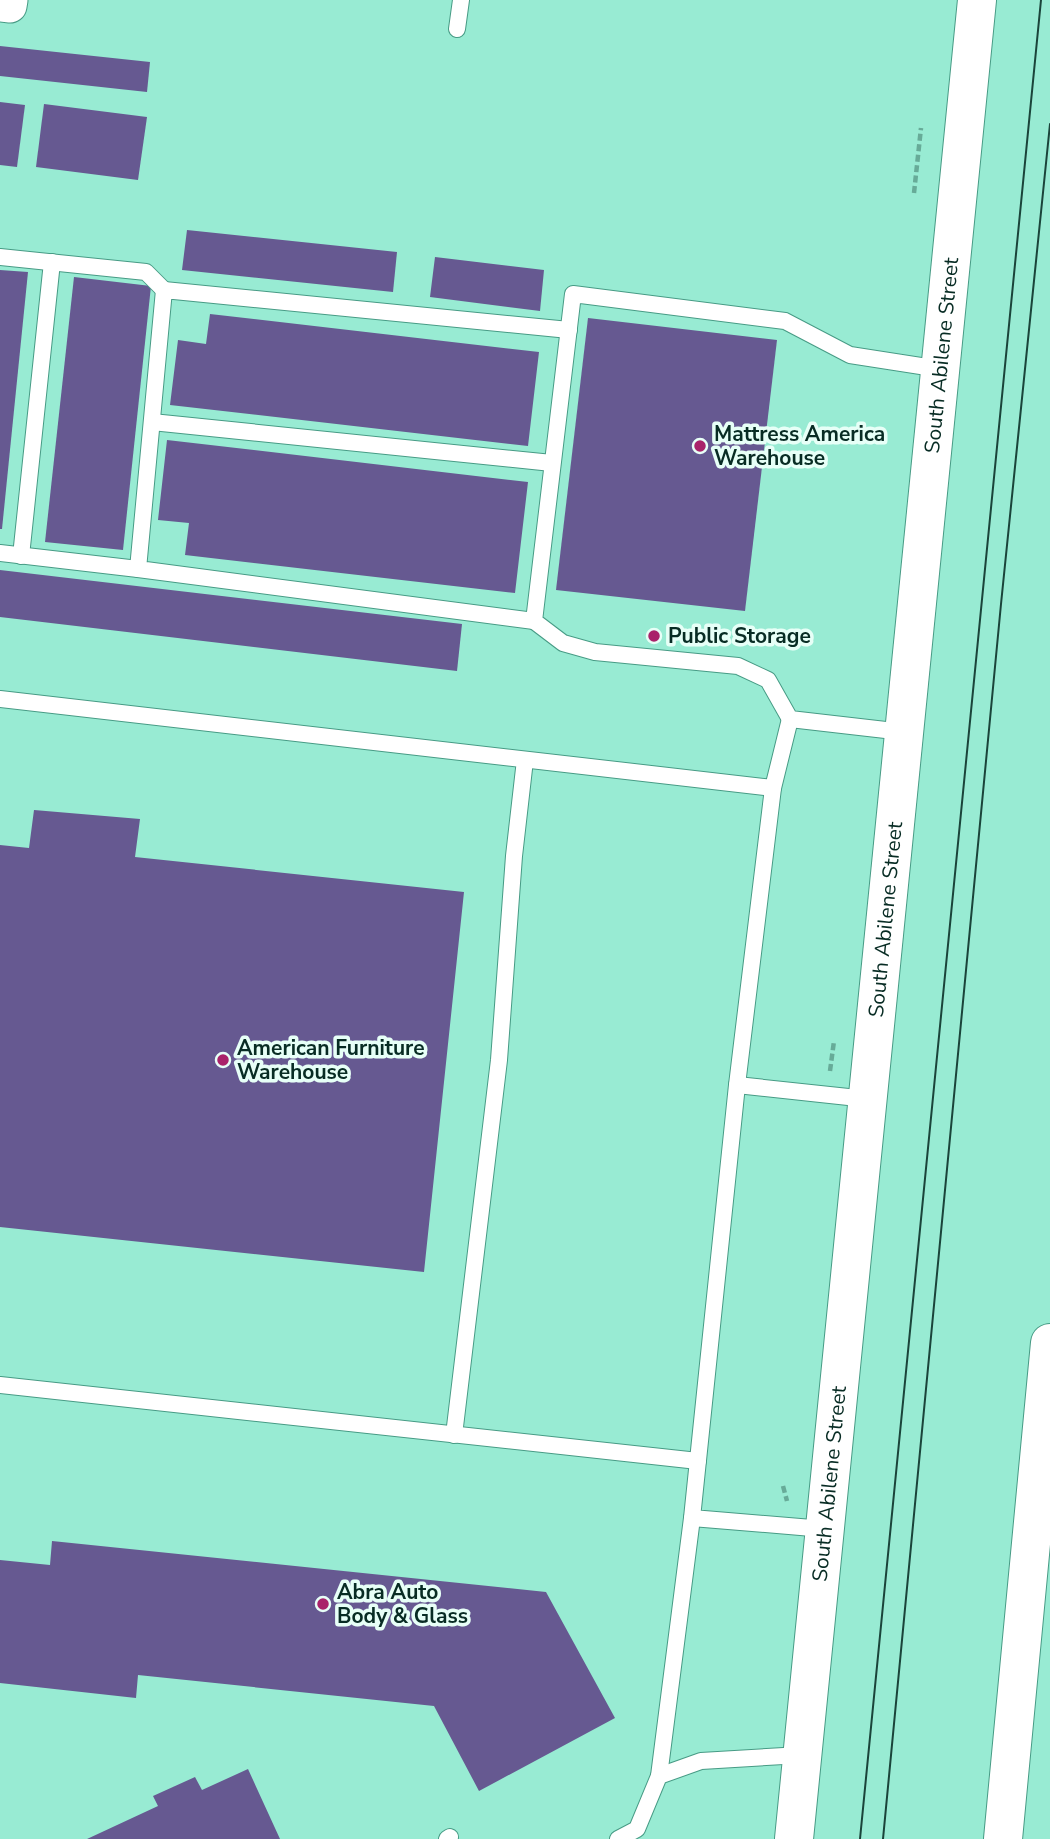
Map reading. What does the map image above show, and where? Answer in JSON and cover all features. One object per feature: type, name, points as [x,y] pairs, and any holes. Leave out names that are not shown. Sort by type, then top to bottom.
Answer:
[{"type":"main road","name":"South Abilene Street","points":[[794,1839],[977,0]]},
{"type":"main road","points":[[1003,1839],[1050,1343]]},
{"type":"street","points":[[0,5],[10,6],[11,0]]},
{"type":"lane","points":[[457,29],[461,0]]},
{"type":"lane","points":[[0,257],[146,272],[164,290],[569,330]]},
{"type":"lane","points":[[21,556],[52,262]]},
{"type":"lane","points":[[138,569],[164,290]]},
{"type":"lane","points":[[534,621],[573,294],[785,321],[850,355],[940,369]]},
{"type":"lane","points":[[152,422],[552,463]]},
{"type":"lane","points":[[0,553],[534,621],[563,643],[595,652],[738,666],[768,680],[790,719],[773,788],[737,1085],[692,1518],[659,1776],[637,1829],[618,1839]]},
{"type":"lane","points":[[0,699],[773,788]]},
{"type":"lane","points":[[790,719],[903,732]]},
{"type":"lane","points":[[454,1435],[499,1060],[514,856],[525,760]]},
{"type":"lane","points":[[737,1085],[867,1099]]},
{"type":"lane","points":[[0,1385],[698,1461]]},
{"type":"lane","points":[[692,1518],[824,1529]]},
{"type":"lane","points":[[659,1776],[701,1761],[801,1755]]},
{"type":"path","points":[[914,194],[921,128]]},
{"type":"building","points":[[0,46],[150,62],[147,92],[0,76]]},
{"type":"building","points":[[0,102],[25,105],[17,167],[0,165]]},
{"type":"building","points":[[44,104],[147,117],[138,180],[36,167]]},
{"type":"building","points":[[187,230],[397,252],[393,292],[182,270]]},
{"type":"building","points":[[435,257],[544,270],[540,311],[430,297]]},
{"type":"building","points":[[0,270],[28,272],[2,529],[0,529]]},
{"type":"building","points":[[74,277],[151,286],[123,550],[45,542]]},
{"type":"building","points":[[210,314],[539,352],[528,446],[170,405],[178,340],[206,344]]},
{"type":"building","points":[[588,318],[777,340],[745,611],[556,590]]},
{"type":"building","points":[[167,440],[528,482],[515,593],[185,555],[189,523],[158,520]]},
{"type":"building","points":[[0,570],[462,624],[457,671],[0,617]]},
{"type":"building","name":"American Furniture Warehouse","points":[[34,810],[140,819],[135,857],[464,892],[424,1272],[0,1227],[0,845],[29,848]]},
{"type":"building","points":[[52,1541],[546,1592],[615,1718],[479,1791],[434,1706],[138,1675],[136,1698],[0,1683],[0,1560],[50,1565]]},
{"type":"building","points":[[248,1769],[280,1839],[87,1839],[158,1806],[153,1796],[195,1777],[202,1790]]},
{"type":"tram line","points":[[860,1839],[1041,0]]},
{"type":"tram line","points":[[883,1839],[1001,604],[1050,124]]},
{"type":"place","name":"Mattress America Warehouse","points":[[700,446]]},
{"type":"place","name":"Public Storage","points":[[654,636]]},
{"type":"place","name":"American Furniture Warehouse","points":[[223,1060]]},
{"type":"place","name":"Abra Auto Body & Glass","points":[[323,1604]]}]
